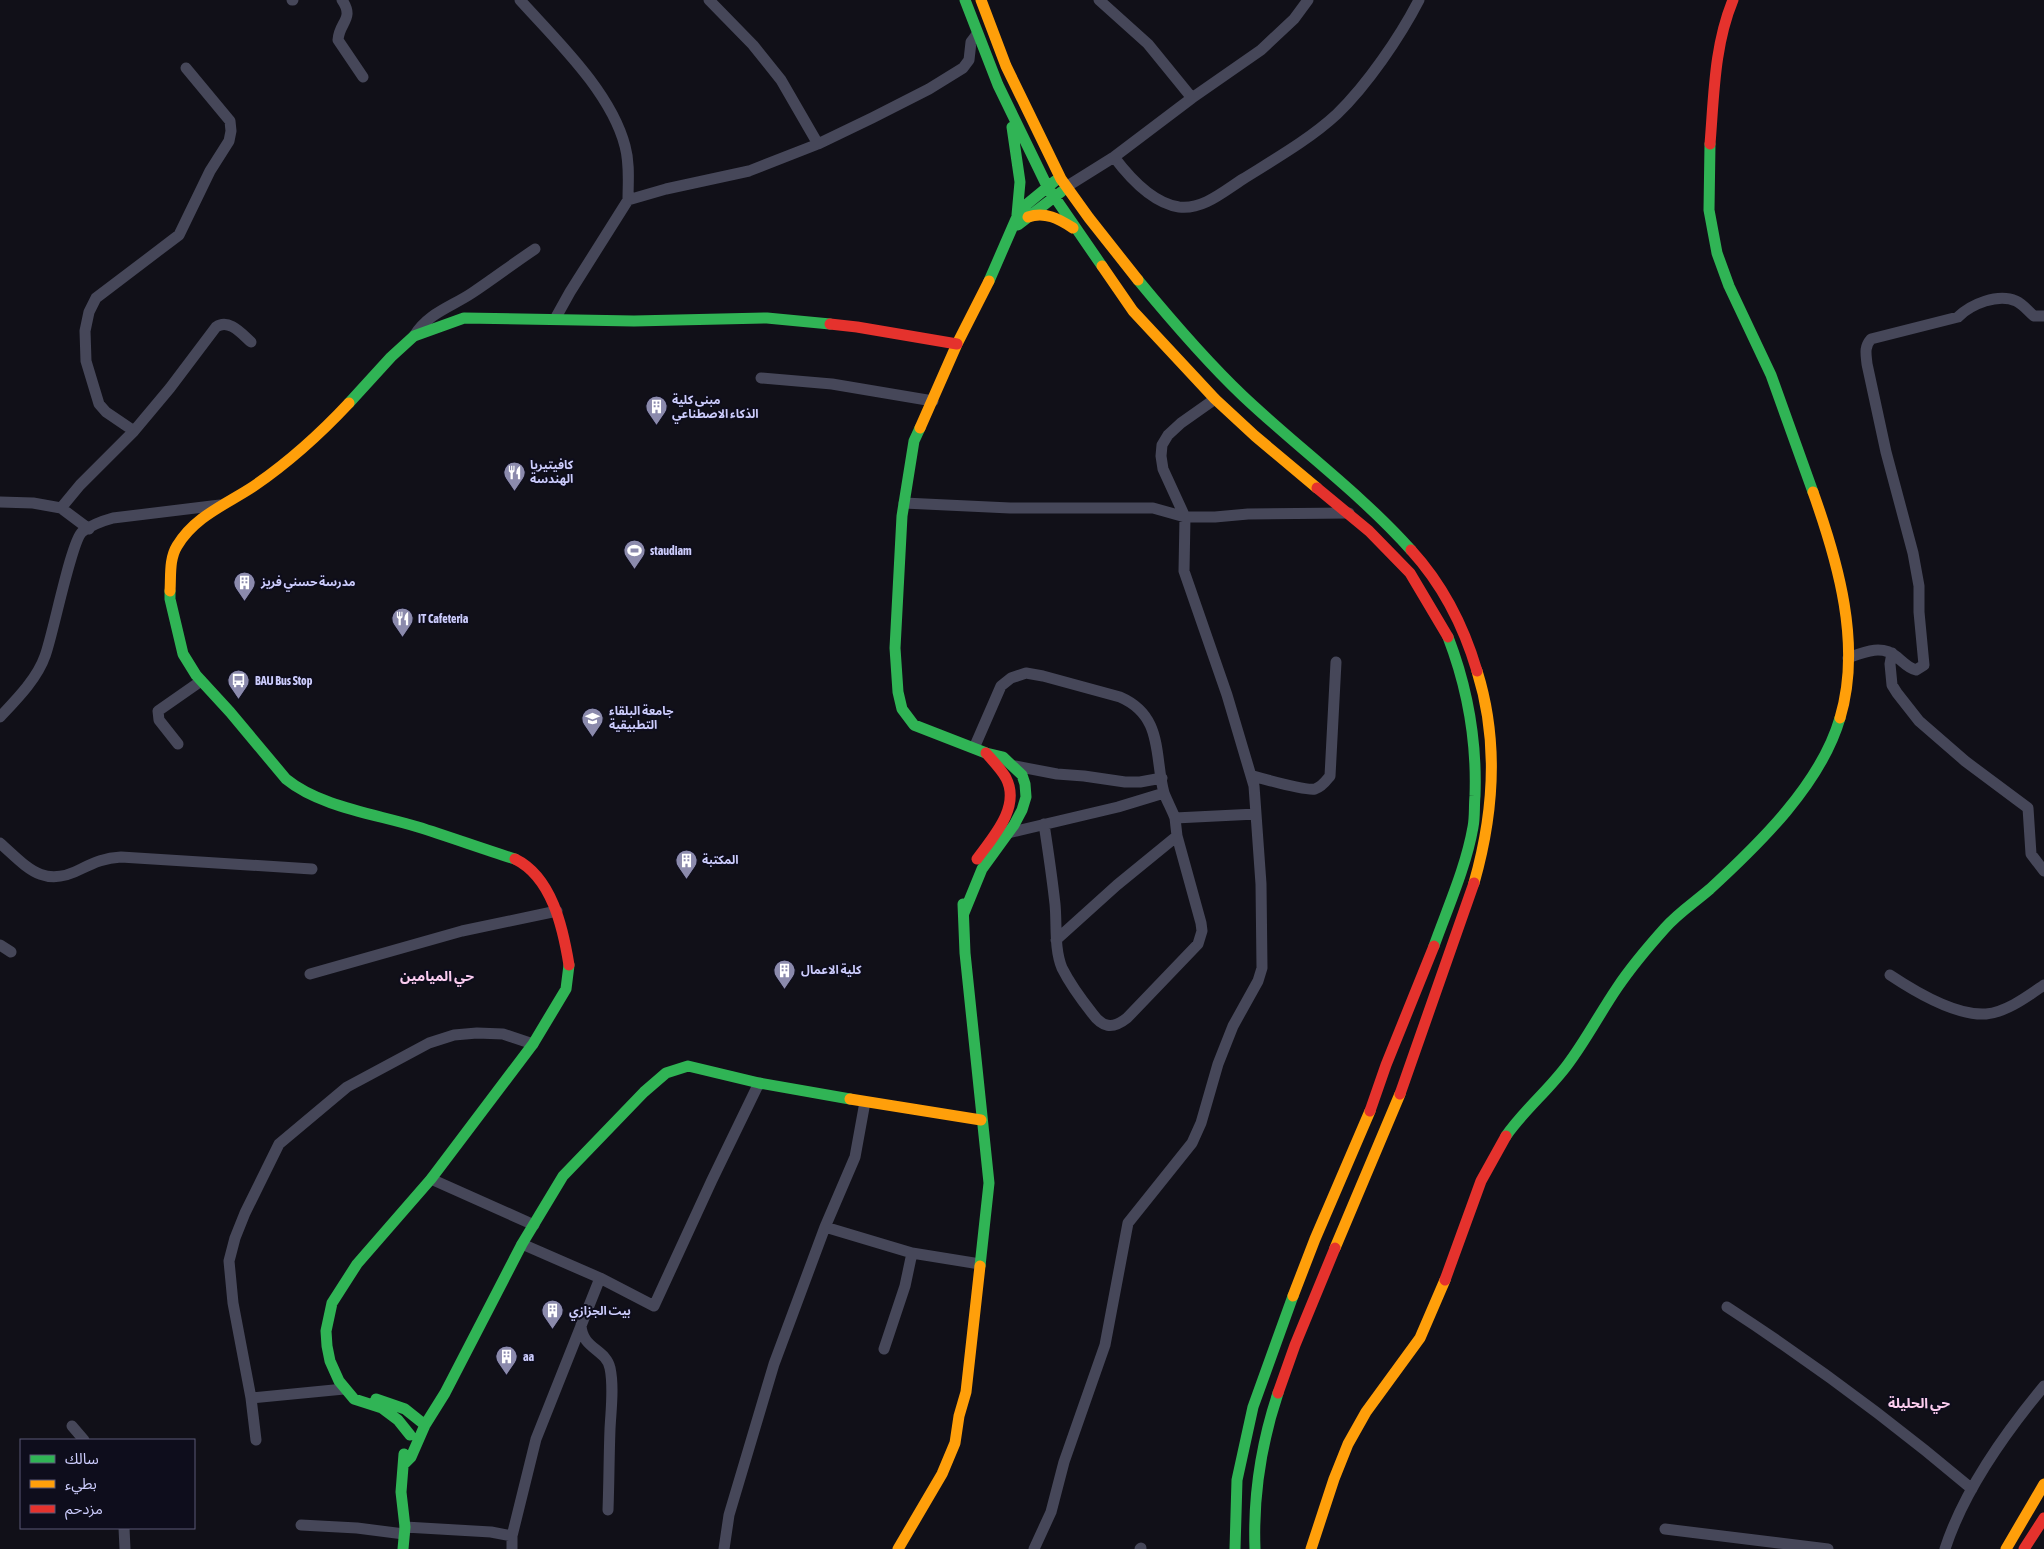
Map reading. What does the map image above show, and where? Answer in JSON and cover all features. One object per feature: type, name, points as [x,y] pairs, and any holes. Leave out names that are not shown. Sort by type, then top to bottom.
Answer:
[{"type":"street","points":[[342,0],[348,14],[347,20],[340,29],[338,40],[364,76]]},
{"type":"street","points":[[520,0],[549,30],[614,115],[621,131],[628,163],[628,200],[555,319]]},
{"type":"street","points":[[709,0],[753,45],[781,80],[818,144]]},
{"type":"street","points":[[965,0],[977,34],[1008,106],[1047,186],[1133,310],[1215,399],[1254,436],[1369,530],[1410,573],[1445,630],[1457,660],[1467,695],[1476,768],[1473,826],[1463,864],[1365,1125],[1315,1239],[1272,1351],[1253,1407],[1237,1480],[1235,1549]]},
{"type":"street","points":[[981,0],[1013,81],[1063,183],[1155,302],[1205,358],[1243,396],[1385,522],[1436,581],[1455,615],[1480,680],[1487,711],[1492,775],[1490,817],[1483,855],[1403,1085],[1318,1286],[1270,1413],[1261,1450],[1255,1490],[1255,1549]]},
{"type":"street","points":[[1099,0],[1148,44],[1192,98]]},
{"type":"street","points":[[964,913],[982,869],[1022,810],[1026,797],[1025,784],[1022,775],[1015,766],[1003,757],[986,753],[914,725],[902,709],[898,692],[895,648],[904,503],[914,441],[957,344],[984,294],[1009,236],[1020,219],[1026,204],[1047,186],[1063,183],[1114,157],[1192,98],[1261,50],[1294,19],[1308,0]]},
{"type":"street","points":[[1114,157],[1127,174],[1156,198],[1170,205],[1180,207],[1202,204],[1280,155],[1337,114],[1388,50],[1408,22],[1419,0]]},
{"type":"street","points":[[1312,1549],[1337,1471],[1353,1436],[1365,1414],[1416,1346],[1436,1306],[1470,1206],[1485,1170],[1497,1149],[1509,1130],[1560,1075],[1596,1024],[1626,975],[1668,924],[1733,867],[1788,809],[1823,761],[1840,722],[1847,697],[1846,618],[1833,556],[1767,365],[1724,273],[1711,224],[1709,160],[1713,90],[1728,12],[1733,0]]},
{"type":"street","points":[[628,200],[666,189],[749,171],[818,144],[954,75],[968,63],[971,42],[977,34]]},
{"type":"street","points":[[134,431],[106,412],[99,404],[86,361],[85,331],[89,312],[96,298],[179,235],[210,171],[229,141],[230,121],[186,68]]},
{"type":"street","points":[[1008,106],[1021,174],[1020,219]]},
{"type":"street","points":[[1020,219],[1053,197],[1063,183]]},
{"type":"street","points":[[1020,219],[1035,214],[1046,215],[1065,222],[1075,229]]},
{"type":"street","points":[[410,1435],[398,1420],[387,1412],[371,1404],[356,1401],[332,1367],[326,1331],[332,1303],[357,1264],[431,1179],[533,1044],[563,997],[568,981],[569,966],[563,930],[557,911],[538,878],[527,866],[517,860],[417,827],[362,812],[297,788],[274,766],[230,712],[201,681],[186,660],[178,639],[170,599],[171,562],[176,547],[188,531],[220,505],[254,486],[305,448],[324,430],[390,357],[414,336],[420,326],[434,314],[471,294],[535,249]]},
{"type":"street","points":[[1848,658],[1870,650],[1884,650],[1892,653],[1911,669],[1916,670],[1924,665],[1918,577],[1906,520],[1886,452],[1867,364],[1865,350],[1867,344],[1871,339],[1958,317],[1969,307],[1998,299],[2007,298],[2014,300],[2034,316],[2044,316]]},
{"type":"street","points":[[414,336],[464,318],[634,321],[768,318],[857,327],[957,344]]},
{"type":"street","points":[[61,508],[75,491],[134,431],[220,324],[229,324],[251,342]]},
{"type":"street","points":[[761,378],[832,384],[933,401]]},
{"type":"street","points":[[1034,1549],[1052,1512],[1064,1462],[1105,1345],[1128,1222],[1192,1143],[1201,1123],[1218,1064],[1233,1026],[1258,981],[1262,968],[1261,884],[1252,776],[1227,695],[1184,571],[1184,517],[1163,469],[1161,456],[1162,445],[1168,435],[1181,423],[1215,399]]},
{"type":"street","points":[[0,502],[33,503],[61,508],[89,528]]},
{"type":"street","points":[[904,503],[1010,508],[1152,508],[1184,517],[1349,513]]},
{"type":"street","points":[[0,717],[34,676],[45,657],[71,556],[81,533],[99,522],[113,518],[220,505]]},
{"type":"street","points":[[1892,653],[1890,664],[1892,685],[1896,693],[1919,721],[1965,761],[2028,808],[2031,854],[2044,871]]},
{"type":"street","points":[[1252,776],[1302,788],[1315,789],[1324,784],[1330,776],[1336,662]]},
{"type":"street","points":[[974,748],[1001,686],[1011,678],[1026,673],[1043,676],[1133,702],[1154,729],[1164,793],[1175,818],[1177,836],[1201,923],[1201,938],[1189,954],[1124,1020],[1109,1026],[1103,1025],[1098,1021],[1077,994],[1062,967],[1056,940],[1055,906],[1044,824]]},
{"type":"street","points":[[178,744],[159,720],[158,711],[201,681]]},
{"type":"street","points":[[898,1549],[942,1474],[956,1443],[959,1416],[966,1392],[989,1182],[965,953],[962,900],[967,880],[976,859],[1002,820],[1010,799],[1008,782],[986,753]]},
{"type":"street","points":[[1015,766],[1057,774],[1124,782],[1140,782],[1162,778]]},
{"type":"street","points":[[1008,833],[1164,793]]},
{"type":"street","points":[[1175,818],[1256,814]]},
{"type":"street","points":[[1056,940],[1117,885],[1177,836]]},
{"type":"street","points":[[0,843],[35,872],[51,878],[71,874],[100,860],[122,857],[312,869]]},
{"type":"street","points":[[310,974],[462,931],[557,911]]},
{"type":"street","points":[[0,945],[11,952]]},
{"type":"street","points":[[1890,975],[1923,996],[1972,1013],[1985,1014],[2002,1009],[2028,996],[2044,985]]},
{"type":"street","points":[[256,1440],[251,1398],[232,1303],[229,1261],[238,1229],[279,1144],[347,1086],[428,1043],[454,1035],[477,1033],[503,1034],[533,1044]]},
{"type":"street","points":[[403,1549],[405,1530],[401,1492],[404,1452],[410,1435],[445,1393],[522,1244],[563,1176],[644,1092],[666,1073],[688,1066],[759,1083],[981,1120]]},
{"type":"street","points":[[522,1244],[600,1278],[654,1306],[759,1083]]},
{"type":"street","points":[[724,1549],[729,1515],[774,1364],[825,1227],[855,1158],[865,1102]]},
{"type":"street","points":[[1365,1125],[1384,1131]]},
{"type":"street","points":[[431,1179],[534,1225]]},
{"type":"street","points":[[825,1227],[912,1254],[980,1264]]},
{"type":"street","points":[[884,1349],[905,1286],[912,1254]]},
{"type":"street","points":[[512,1549],[512,1536],[536,1439],[600,1278]]},
{"type":"street","points":[[1727,1307],[1836,1381],[1972,1490]]},
{"type":"street","points":[[581,1325],[581,1334],[585,1340],[604,1357],[610,1366],[611,1403],[608,1510]]},
{"type":"street","points":[[1945,1549],[1955,1520],[1972,1490],[2007,1434],[2044,1386]]},
{"type":"street","points":[[251,1398],[348,1392],[398,1406],[422,1422]]},
{"type":"street","points":[[404,1464],[411,1457],[422,1422]]},
{"type":"street","points":[[72,1426],[83,1439]]},
{"type":"street","points":[[2006,1549],[2044,1484]]},
{"type":"street","points":[[2026,1548],[2044,1518]]},
{"type":"street","points":[[300,1525],[491,1532],[512,1536]]},
{"type":"street","points":[[124,1529],[125,1549]]},
{"type":"street","points":[[1666,1529],[1828,1549]]},
{"type":"traffic: fast","points":[[965,0],[998,85],[1047,186],[1102,266]]},
{"type":"traffic: fast","points":[[1012,127],[1020,182],[1017,215]]},
{"type":"traffic: fast","points":[[1710,144],[1709,210],[1717,253],[1729,286],[1771,375],[1813,492]]},
{"type":"traffic: fast","points":[[989,281],[1016,219],[1027,204],[1055,181]]},
{"type":"traffic: fast","points":[[1018,225],[1061,192]]},
{"type":"traffic: fast","points":[[1138,280],[1189,340],[1229,382],[1371,509],[1411,550]]},
{"type":"traffic: fast","points":[[349,403],[391,357],[414,336],[464,318],[634,321],[767,318],[830,324]]},
{"type":"traffic: fast","points":[[920,428],[914,441],[902,516],[895,648],[898,692],[902,709],[914,725],[986,753],[1003,757],[1022,775],[1025,784],[1026,797],[1022,810],[1014,825],[982,869],[964,913]]},
{"type":"traffic: fast","points":[[170,591],[170,599],[183,654],[196,675],[286,779],[300,789],[349,809],[418,827],[515,859]]},
{"type":"traffic: fast","points":[[1434,946],[1466,857],[1474,815],[1473,735],[1461,676],[1448,637]]},
{"type":"traffic: fast","points":[[1506,1136],[1568,1064],[1622,980],[1652,942],[1675,917],[1710,889],[1748,853],[1786,811],[1819,766],[1840,718]]},
{"type":"traffic: fast","points":[[963,904],[965,953],[989,1183],[980,1266]]},
{"type":"traffic: fast","points":[[410,1435],[398,1420],[382,1408],[354,1399],[339,1381],[330,1361],[327,1346],[326,1331],[332,1303],[357,1264],[431,1179],[533,1044],[566,989],[569,965]]},
{"type":"traffic: fast","points":[[404,1464],[411,1457],[425,1425],[445,1393],[522,1244],[563,1176],[644,1092],[666,1073],[688,1066],[759,1083],[850,1099]]},
{"type":"traffic: fast","points":[[1235,1549],[1237,1480],[1253,1407],[1293,1296]]},
{"type":"traffic: fast","points":[[1255,1549],[1255,1509],[1259,1470],[1267,1431],[1278,1393]]},
{"type":"traffic: fast","points":[[376,1399],[405,1409],[425,1425]]},
{"type":"traffic: fast","points":[[403,1549],[405,1527],[401,1492],[404,1454]]},
{"type":"traffic: slow","points":[[981,0],[1006,66],[1061,179],[1138,280]]},
{"type":"traffic: slow","points":[[1028,217],[1046,215],[1073,228]]},
{"type":"traffic: slow","points":[[1102,266],[1133,311],[1215,399],[1255,436],[1317,488]]},
{"type":"traffic: slow","points":[[920,428],[957,344],[989,281]]},
{"type":"traffic: slow","points":[[170,591],[174,551],[193,526],[280,467],[315,437],[349,403]]},
{"type":"traffic: slow","points":[[1813,492],[1838,575],[1848,633],[1849,662],[1840,718]]},
{"type":"traffic: slow","points":[[1474,883],[1486,830],[1490,804],[1491,777],[1489,724],[1477,671]]},
{"type":"traffic: slow","points":[[1335,1248],[1400,1094]]},
{"type":"traffic: slow","points":[[850,1099],[981,1120]]},
{"type":"traffic: slow","points":[[1293,1296],[1315,1239],[1370,1111]]},
{"type":"traffic: slow","points":[[898,1549],[942,1474],[955,1443],[959,1416],[966,1392],[980,1266]]},
{"type":"traffic: slow","points":[[1311,1549],[1334,1479],[1348,1444],[1366,1412],[1420,1338],[1445,1280]]},
{"type":"traffic: slow","points":[[2006,1549],[2044,1484]]},
{"type":"traffic: jam","points":[[1710,144],[1718,53],[1733,0]]},
{"type":"traffic: jam","points":[[830,324],[957,344]]},
{"type":"traffic: jam","points":[[1317,488],[1369,531],[1410,573],[1448,637]]},
{"type":"traffic: jam","points":[[1411,550],[1443,592],[1466,638],[1477,671]]},
{"type":"traffic: jam","points":[[977,859],[1003,821],[1008,811],[1010,800],[1010,789],[1006,778],[986,753]]},
{"type":"traffic: jam","points":[[515,859],[528,867],[547,891],[559,920],[569,965]]},
{"type":"traffic: jam","points":[[1400,1094],[1474,883]]},
{"type":"traffic: jam","points":[[1370,1111],[1386,1065],[1434,946]]},
{"type":"traffic: jam","points":[[1445,1280],[1481,1181],[1506,1136]]},
{"type":"traffic: jam","points":[[1278,1393],[1295,1345],[1335,1248]]},
{"type":"traffic: jam","points":[[2024,1549],[2044,1518]]},
{"type":"place","name":"مبنى كلية الذكاء الاصطناعي","points":[[656,426]]},
{"type":"place","name":"كافيتيريا الهندسة","points":[[514,491]]},
{"type":"place","name":"staudiam","points":[[634,570]]},
{"type":"place","name":"مدرسة حسني فريز","points":[[245,601]]},
{"type":"place","name":"IT Cafeteria","points":[[402,638]]},
{"type":"place","name":"BAU Bus Stop","points":[[239,700]]},
{"type":"place","name":"جامعة البلقاء التطبيقية","points":[[593,737]]},
{"type":"place","name":"المكتبة","points":[[686,879]]},
{"type":"place","name":"كلية الاعمال","points":[[785,989]]},
{"type":"place","name":"بيت الجزازي","points":[[553,1330]]},
{"type":"place","name":"aa","points":[[507,1376]]},
{"type":"district","name":"حي الميامين","points":[[437,976]]},
{"type":"district","name":"حي الحليلة","points":[[1919,1403]]}]
